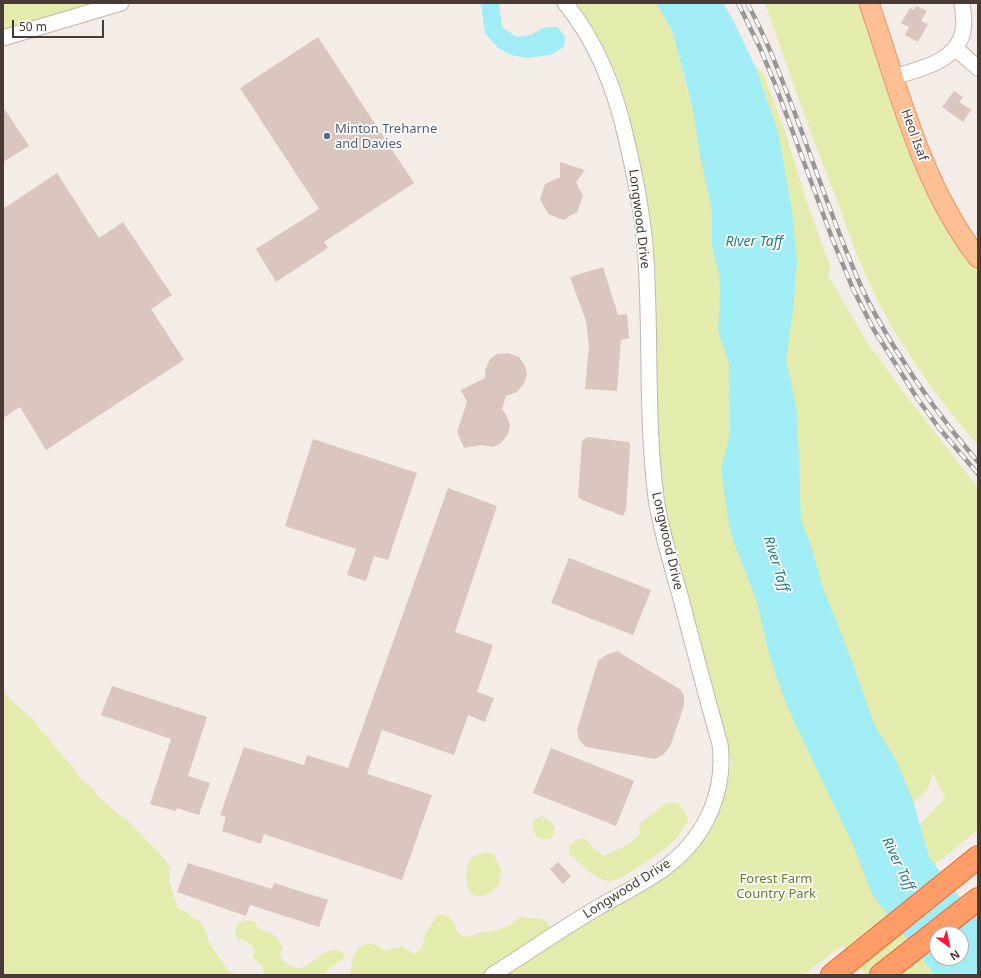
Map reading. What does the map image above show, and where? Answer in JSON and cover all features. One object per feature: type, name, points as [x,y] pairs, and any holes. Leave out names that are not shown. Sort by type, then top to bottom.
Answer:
[{"type":"highway","points":[[832,975],[978,857]]},
{"type":"highway","points":[[881,975],[978,899]]},
{"type":"main road","name":"Heol Isaf","points":[[869,3],[913,135],[926,168],[951,218],[978,258]]},
{"type":"street","points":[[3,38],[122,3]]},
{"type":"street","name":"Longwood Drive","points":[[492,975],[592,911],[620,896],[670,864],[691,843],[710,815],[717,795],[722,760],[720,744],[665,542],[657,501],[651,453],[646,258],[642,219],[632,161],[619,109],[604,66],[585,30],[564,3]]},
{"type":"street","points":[[894,77],[941,61],[955,48],[963,31],[962,3]]},
{"type":"street","points":[[955,48],[978,68]]},
{"type":"green space","points":[[3,3],[102,3],[3,33]]},
{"type":"green space","name":"Forest Farm Country Park","points":[[575,3],[665,3],[665,19],[672,30],[688,92],[693,100],[714,196],[712,246],[718,252],[730,350],[735,414],[729,524],[733,540],[765,584],[929,940],[929,966],[941,966],[945,975],[866,975],[842,945],[803,975],[506,975],[519,965],[568,936],[708,830],[718,808],[724,784],[728,782],[731,762],[731,759],[724,754],[723,744],[725,733],[708,671],[703,664],[688,597],[663,507],[666,505],[664,492],[659,490],[658,473],[661,469],[658,412],[655,269],[651,221],[640,159],[638,159],[627,120],[631,119],[621,88],[602,44],[585,16]]},
{"type":"green space","points":[[765,3],[860,3],[868,14],[867,29],[874,48],[973,263],[978,269],[978,445],[946,406],[916,365],[889,321],[862,268],[801,106]]},
{"type":"green space","points":[[756,68],[763,73],[784,128],[806,200],[830,266],[828,276],[867,342],[904,393],[978,488],[978,830],[934,865],[929,857],[920,824],[945,798],[933,772],[928,789],[910,806],[902,800],[798,535],[754,77]]},
{"type":"green space","points":[[3,689],[7,696],[32,718],[76,771],[79,777],[117,813],[129,822],[167,862],[170,868],[169,881],[178,909],[186,911],[191,917],[198,920],[204,927],[209,942],[216,953],[228,970],[235,975],[3,975]]},
{"type":"green space","points":[[667,803],[678,803],[686,813],[688,821],[671,843],[643,864],[622,877],[607,881],[602,879],[592,873],[569,854],[569,847],[575,840],[584,838],[604,856],[627,845],[640,834],[639,824]]},
{"type":"green space","points":[[541,816],[553,825],[554,831],[550,839],[540,838],[534,832],[532,824]]},
{"type":"green space","points":[[486,852],[494,855],[501,870],[499,885],[493,891],[485,895],[474,895],[470,891],[466,879],[468,866],[470,860],[474,856]]},
{"type":"green space","points":[[438,914],[448,916],[453,922],[456,930],[462,936],[469,937],[479,933],[495,931],[506,927],[522,916],[543,919],[549,925],[551,930],[485,975],[350,975],[355,954],[362,946],[366,944],[375,945],[386,951],[402,946],[414,954],[422,948],[425,935]]},
{"type":"green space","points":[[246,920],[255,922],[258,928],[275,936],[283,947],[280,953],[282,960],[296,968],[303,968],[309,965],[325,952],[331,950],[338,951],[346,955],[323,975],[264,974],[262,966],[253,957],[255,949],[248,942],[238,939],[235,934],[237,924]]},
{"type":"water","points":[[481,3],[499,3],[502,27],[517,37],[530,35],[546,27],[558,27],[565,37],[564,47],[550,55],[527,58],[511,55],[498,48],[485,33]]},
{"type":"water","name":"River Taff","points":[[656,3],[723,3],[732,18],[756,68],[778,132],[792,210],[797,261],[793,310],[786,359],[797,411],[801,520],[812,549],[822,585],[856,672],[874,724],[897,762],[914,804],[929,857],[978,921],[978,975],[935,975],[872,894],[854,847],[793,719],[781,690],[769,653],[756,599],[733,540],[729,524],[721,469],[730,435],[729,364],[718,330],[720,299],[719,274],[712,246],[712,211],[700,154],[692,105],[672,30]]},
{"type":"building","points":[[916,6],[927,11],[921,21],[928,24],[918,42],[905,35],[909,27],[901,23],[910,8],[914,10]]},
{"type":"building","name":"Minton Treharne and Davies","points":[[318,37],[414,183],[324,242],[328,248],[276,282],[256,249],[319,209],[240,88]]},
{"type":"building","points":[[954,91],[963,97],[959,102],[971,110],[963,122],[942,107]]},
{"type":"building","points":[[3,107],[29,146],[3,162]]},
{"type":"building","points":[[560,162],[585,170],[576,182],[583,196],[577,212],[563,220],[548,214],[540,199],[545,184],[560,177]]},
{"type":"building","points":[[57,173],[99,238],[123,222],[172,295],[151,309],[184,360],[46,450],[20,407],[3,418],[3,209]]},
{"type":"building","points":[[603,267],[618,315],[627,314],[629,338],[621,340],[617,391],[585,389],[589,345],[586,321],[570,277]]},
{"type":"building","points":[[508,353],[519,357],[525,366],[527,375],[523,385],[517,392],[506,396],[502,409],[508,418],[510,426],[508,434],[500,444],[493,447],[481,445],[464,448],[457,432],[467,402],[461,390],[485,378],[485,370],[490,359],[497,354]]},
{"type":"building","points":[[588,437],[629,442],[626,510],[623,516],[582,500],[578,497],[582,441]]},
{"type":"building","points":[[313,439],[417,473],[388,560],[374,556],[366,581],[347,575],[356,549],[285,526]]},
{"type":"building","points":[[448,488],[497,506],[455,632],[493,645],[477,692],[494,698],[485,722],[468,715],[454,755],[382,730],[367,774],[432,795],[402,880],[264,834],[261,844],[222,831],[226,817],[220,815],[244,747],[304,765],[307,755],[348,768]]},
{"type":"building","points":[[569,558],[651,590],[633,635],[551,603]]},
{"type":"building","points":[[617,651],[681,690],[684,696],[684,706],[670,747],[663,755],[655,759],[586,747],[579,740],[577,730],[598,661],[606,655]]},
{"type":"building","points":[[112,686],[207,717],[188,776],[210,783],[199,815],[177,808],[176,811],[150,804],[171,739],[101,715]]},
{"type":"building","points":[[551,748],[634,781],[616,826],[533,793]]},
{"type":"building","points":[[558,862],[571,876],[563,884],[550,869]]},
{"type":"building","points":[[188,863],[272,889],[274,883],[328,900],[319,927],[250,905],[246,916],[177,892]]},
{"type":"railway","points":[[738,3],[760,48],[775,84],[832,238],[853,289],[874,330],[917,398],[939,428],[978,474]]},
{"type":"railway","points":[[747,3],[767,43],[778,70],[842,241],[867,300],[893,345],[922,390],[978,462]]},
{"type":"place","name":"Minton Treharne and Davies","points":[[327,136]]}]
